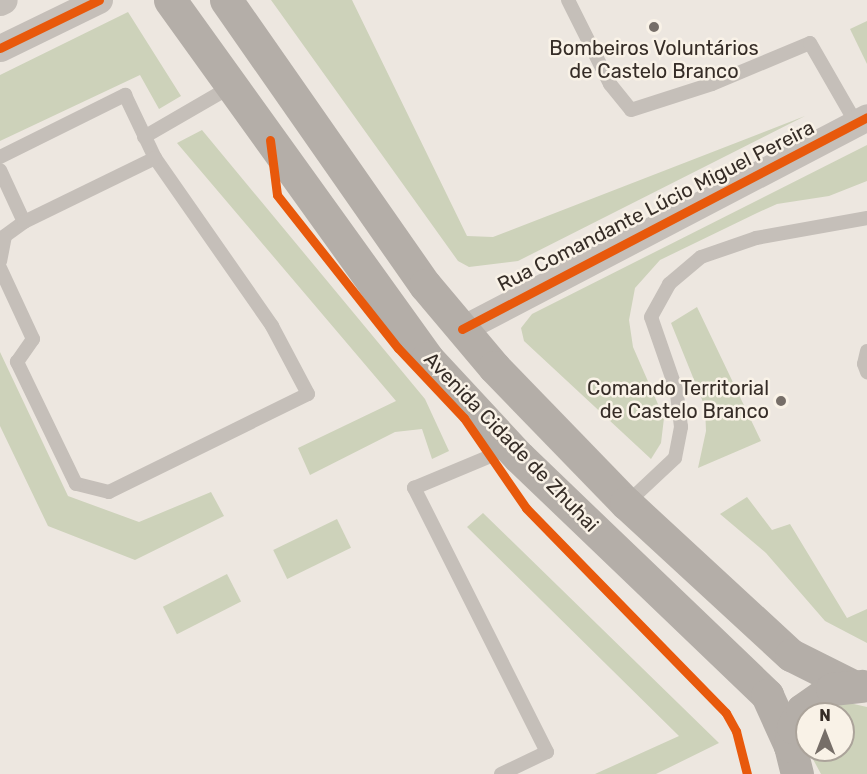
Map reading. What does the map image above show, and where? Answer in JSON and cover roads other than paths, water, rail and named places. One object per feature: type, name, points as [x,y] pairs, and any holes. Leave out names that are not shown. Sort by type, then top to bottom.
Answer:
[{"type":"main road","name":"Avenida Cidade de Zhuhai","points":[[170,0],[427,358],[510,448],[767,695],[791,766]]},
{"type":"main road","name":"Avenida Cidade de Zhuhai","points":[[226,0],[425,285],[532,409],[626,503],[790,655],[859,687]]},
{"type":"main road","points":[[791,766],[793,727],[801,710],[832,688],[859,687]]},
{"type":"street","points":[[0,48],[99,0]]},
{"type":"street","name":"Rua Comandante Lúcio Miguel Pereira","points":[[462,329],[861,120]]},
{"type":"lane","points":[[568,0],[610,84],[631,110],[712,84],[810,43],[861,120]]},
{"type":"lane","points":[[144,137],[232,86]]},
{"type":"lane","points":[[0,157],[125,95],[154,158],[272,326],[308,394],[109,492],[76,484],[17,362],[33,339],[0,268]]},
{"type":"lane","points":[[0,262],[5,236],[24,222],[154,158]]},
{"type":"lane","points":[[0,170],[24,222]]},
{"type":"lane","points":[[626,503],[675,458],[681,428],[677,392],[651,317],[669,284],[701,257],[756,238],[867,218]]},
{"type":"lane","points":[[867,351],[864,364],[867,372]]},
{"type":"lane","points":[[501,774],[547,752],[414,488],[510,448]]},
{"type":"place","name":"Bombeiros Voluntários de Castelo Branco","points":[[654,27]]},
{"type":"place","name":"Comando Territorial de Castelo Branco","points":[[781,401]]}]
